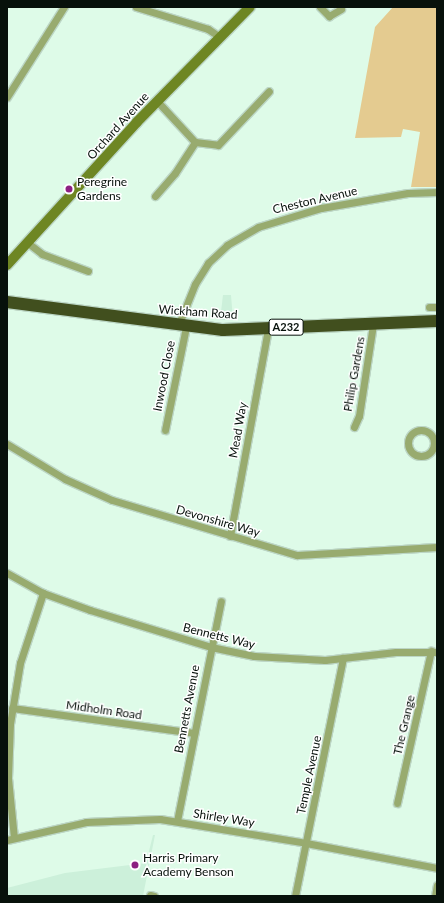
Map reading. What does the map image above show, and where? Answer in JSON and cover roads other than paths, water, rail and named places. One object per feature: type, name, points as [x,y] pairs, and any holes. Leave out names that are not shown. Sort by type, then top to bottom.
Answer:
[{"type":"highway","name":"Wickham Road","points":[[7,302],[222,330],[437,321]]},
{"type":"street","points":[[7,97],[64,7]]},
{"type":"street","points":[[136,7],[208,29],[220,37]]},
{"type":"street","name":"Orchard Avenue","points":[[7,265],[157,101],[250,7]]},
{"type":"street","points":[[320,7],[329,16],[341,9]]},
{"type":"street","points":[[157,101],[195,142],[218,145],[269,91]]},
{"type":"street","points":[[155,196],[176,173],[195,142]]},
{"type":"street","name":"Cheston Avenue","points":[[182,326],[195,284],[208,263],[228,245],[258,227],[320,208],[408,193],[437,192]]},
{"type":"street","points":[[28,243],[42,254],[58,258],[88,271]]},
{"type":"street","points":[[429,307],[437,307]]},
{"type":"street","name":"Philip Gardens","points":[[354,428],[359,416],[374,324]]},
{"type":"street","name":"Inwood Close","points":[[165,430],[182,326]]},
{"type":"street","name":"Mead Way","points":[[230,536],[268,328]]},
{"type":"street","name":"Devonshire Way","points":[[7,444],[65,479],[107,498],[301,556],[437,547]]},
{"type":"street","name":"Bennetts Way","points":[[7,574],[43,593],[211,647],[271,658],[343,658],[434,651]]},
{"type":"street","points":[[10,839],[8,778],[12,708],[20,663],[43,593]]},
{"type":"street","name":"Bennetts Avenue","points":[[177,821],[221,601]]},
{"type":"street","name":"The Grange","points":[[397,803],[434,651]]},
{"type":"street","name":"Temple Avenue","points":[[295,896],[343,658]]},
{"type":"street","name":"Midholm Road","points":[[12,708],[194,733]]},
{"type":"street","name":"Shirley Way","points":[[10,839],[86,822],[130,819],[177,821],[306,843],[437,868]]},
{"type":"street","points":[[434,896],[437,885]]},
{"type":"place","name":"Peregrine Gardens","points":[[69,189]]},
{"type":"place","name":"Harris Primary Academy Benson","points":[[135,865]]}]
